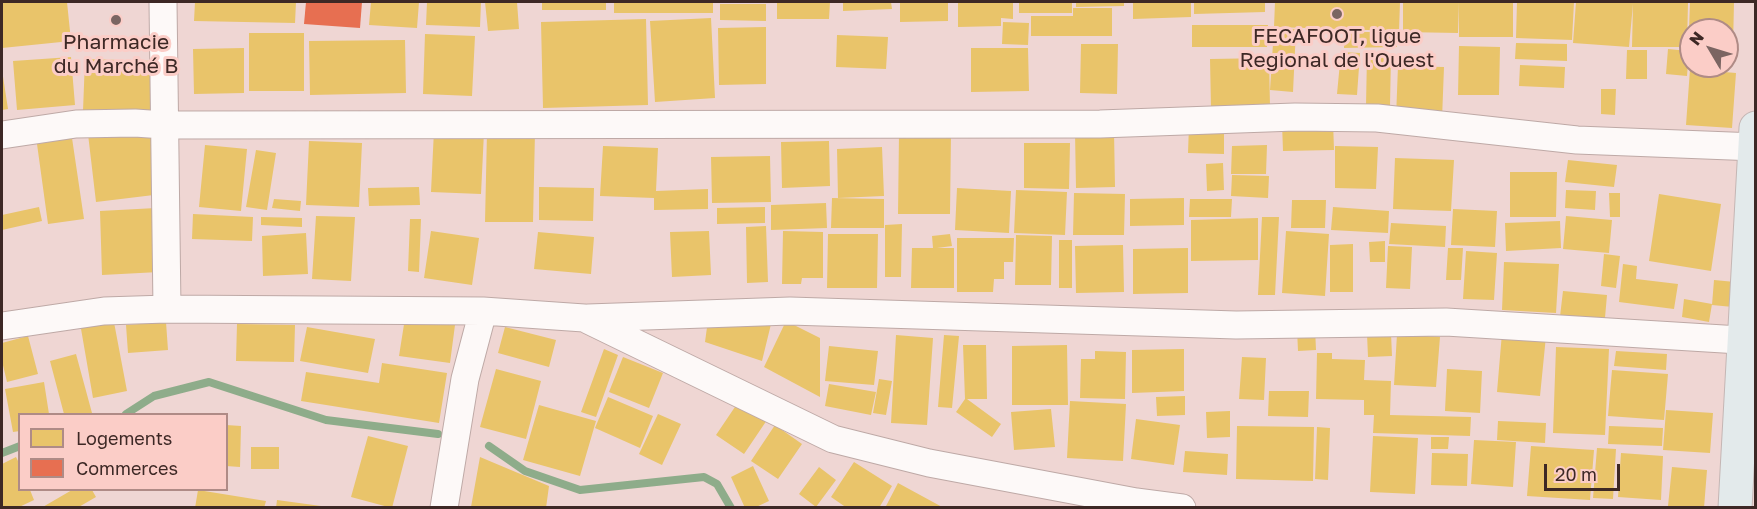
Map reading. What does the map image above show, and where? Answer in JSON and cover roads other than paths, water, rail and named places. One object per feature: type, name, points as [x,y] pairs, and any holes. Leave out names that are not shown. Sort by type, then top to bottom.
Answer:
[{"type":"main road","points":[[1735,507],[1749,341],[1755,141]]},
{"type":"main road","points":[[1755,488],[1755,507]]},
{"type":"street","points":[[163,2],[167,309]]},
{"type":"street","points":[[2,135],[76,124],[1100,123],[1294,117],[1377,118],[1577,140],[1755,141]]},
{"type":"street","points":[[2,326],[104,311],[167,309],[483,311],[584,318],[790,311],[1236,325],[1446,322],[1749,341]]},
{"type":"street","points":[[444,507],[465,379],[483,311]]},
{"type":"street","points":[[584,318],[833,439],[995,476],[1136,502],[1182,507]]},
{"type":"waterway","points":[[128,413],[154,396],[209,382],[326,420],[438,434]]},
{"type":"waterway","points":[[489,446],[525,471],[580,490],[704,477],[717,484],[731,508]]},
{"type":"waterway","points":[[2,453],[18,447]]},
{"type":"place","name":"FECAFOOT, ligue Regional de l'Ouest","points":[[1337,14]]},
{"type":"place","name":"Pharmacie du Marché B","points":[[116,20]]}]
